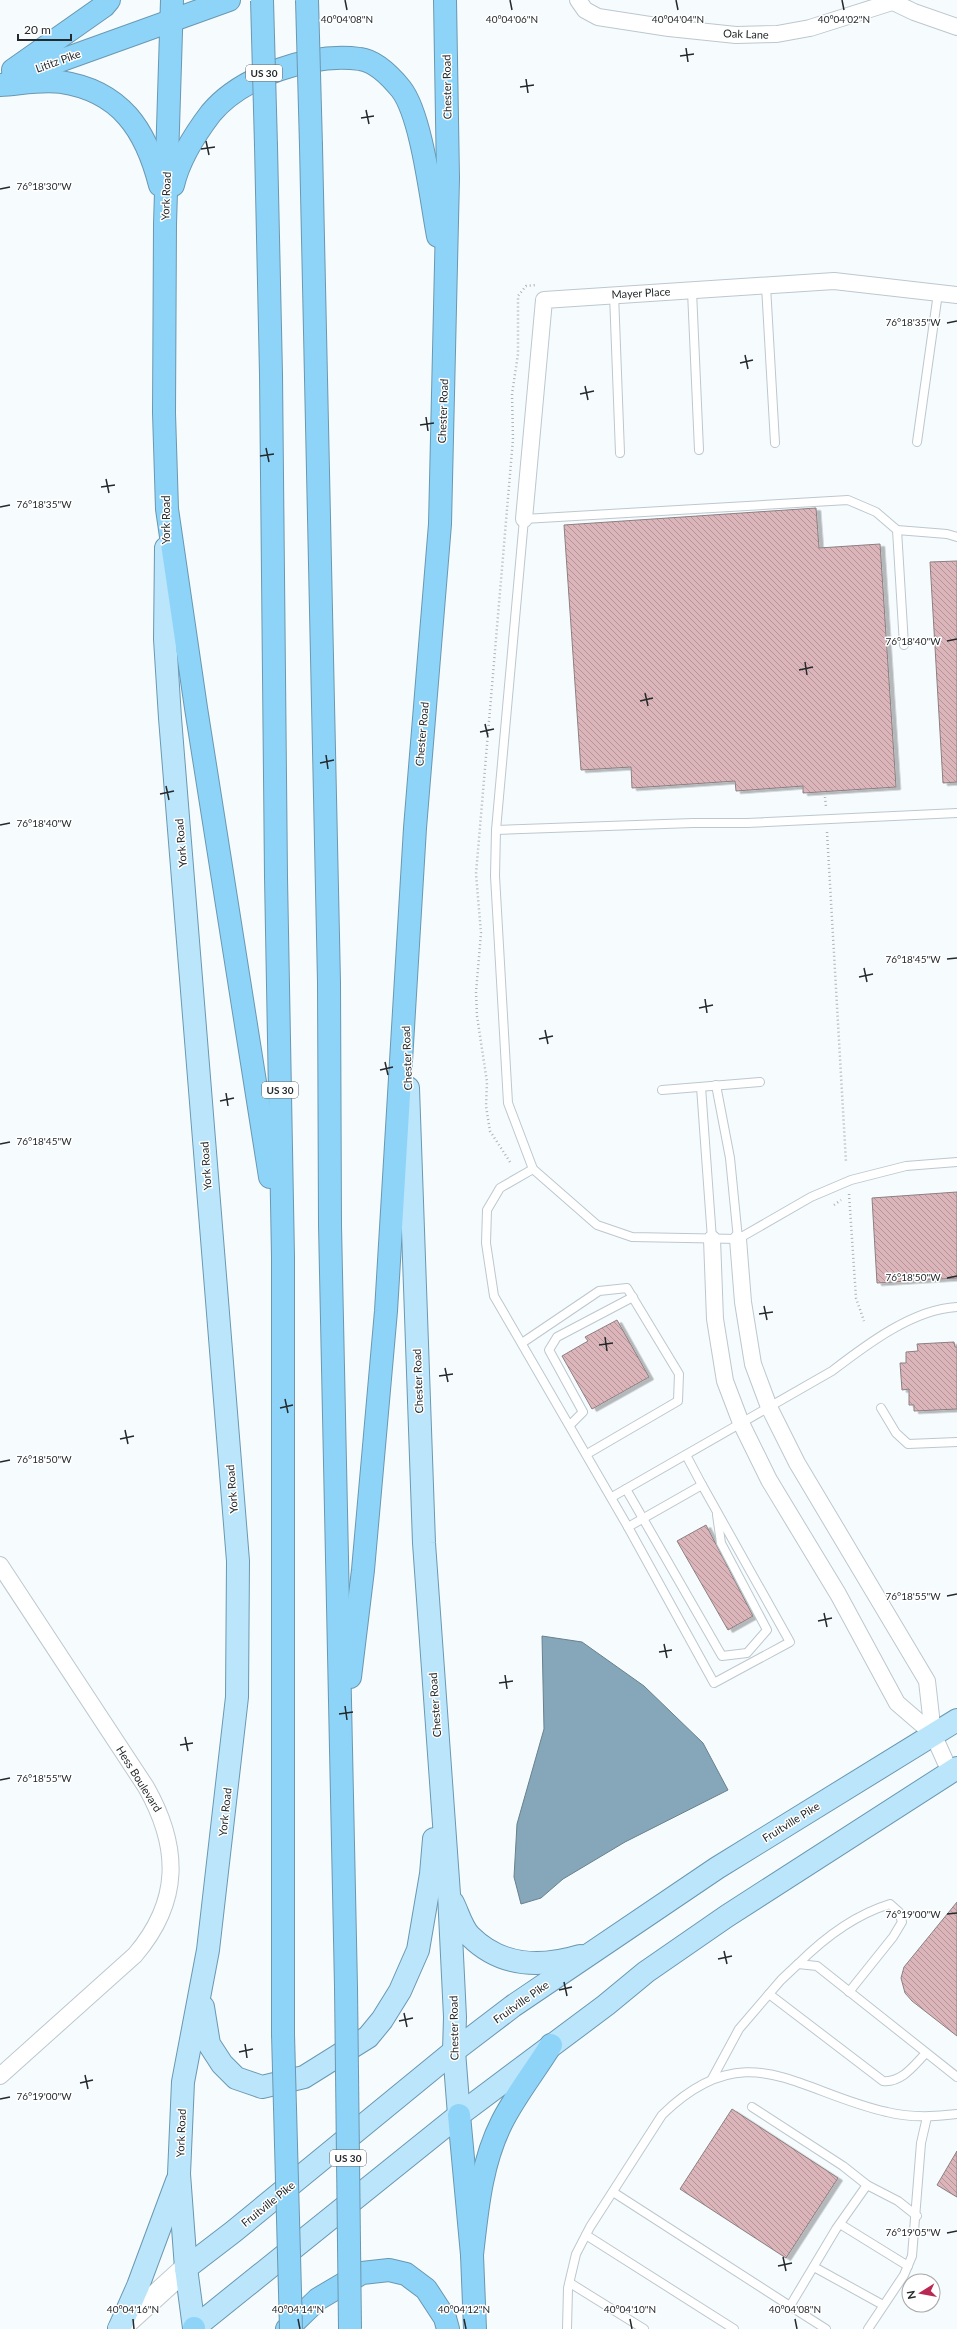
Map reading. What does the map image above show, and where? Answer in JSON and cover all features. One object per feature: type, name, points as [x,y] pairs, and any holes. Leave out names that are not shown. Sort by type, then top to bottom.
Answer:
[{"type":"highway","points":[[0,79],[104,6],[109,0]]},
{"type":"highway","name":"Lititz Pike","points":[[0,82],[172,10],[229,0]]},
{"type":"highway","name":"US 30","points":[[262,0],[271,366],[276,885],[283,1257],[283,2034],[291,2329]]},
{"type":"highway","name":"US 30","points":[[307,0],[329,982],[330,1225],[340,1759],[346,1987],[350,2329]]},
{"type":"highway","name":"Chester Road","points":[[404,987],[415,828],[440,524],[448,178],[445,0]]},
{"type":"highway","points":[[446,31],[455,0]]},
{"type":"highway","name":"York Road","points":[[167,509],[164,413],[165,224],[172,10]]},
{"type":"highway","points":[[165,224],[175,178],[184,155],[212,113],[232,94],[264,75],[308,61],[361,59],[373,64],[390,78],[402,90],[410,106],[418,130],[446,278]]},
{"type":"highway","points":[[0,85],[60,82],[89,88],[118,105],[136,125],[146,141],[161,189],[165,224]]},
{"type":"highway","points":[[167,509],[197,715],[283,1257]]},
{"type":"highway","points":[[340,1759],[364,1570],[386,1312],[404,987]]},
{"type":"highway","points":[[472,2255],[478,2200],[490,2151],[502,2122],[551,2045]]},
{"type":"highway","points":[[459,2115],[472,2255],[475,2329]]},
{"type":"highway","points":[[287,2329],[318,2299],[362,2273],[389,2270],[406,2274],[426,2289],[445,2318],[448,2329]]},
{"type":"main road","name":"York Road","points":[[167,509],[165,639],[238,1561],[237,1697],[208,1950],[183,2082],[179,2174],[186,2268],[193,2328]]},
{"type":"main road","name":"Chester Road","points":[[404,987],[424,1543],[448,1894],[455,2017],[454,2051],[459,2115]]},
{"type":"main road","name":"Fruitville Pike","points":[[119,2329],[186,2268],[233,2232],[454,2051],[513,2006],[717,1868],[957,1720]]},
{"type":"main road","points":[[200,1992],[209,2044],[222,2064],[236,2078],[262,2087],[304,2077],[368,2036],[382,2020],[400,1991],[418,1950],[431,1874],[440,1767]]},
{"type":"main road","points":[[193,2328],[459,2115],[606,2005],[646,1972],[721,1921],[955,1774]]},
{"type":"main road","points":[[448,1894],[469,1936],[493,1954],[520,1964],[559,1962],[596,1950]]},
{"type":"main road","points":[[119,2329],[138,2286],[179,2174]]},
{"type":"street","name":"Oak Lane","points":[[578,0],[585,10],[598,17],[669,28],[736,35],[777,34],[810,28],[891,1]]},
{"type":"street","points":[[891,1],[957,27]]},
{"type":"street","name":"Mayer Place","points":[[524,519],[544,300],[614,294],[766,286],[834,280],[957,295]]},
{"type":"street","points":[[712,1239],[715,1319],[725,1381],[741,1422],[769,1480],[838,1594],[897,1703],[933,1734],[955,1774]]},
{"type":"street","points":[[738,1239],[743,1302],[753,1364],[769,1407],[797,1463],[927,1681],[933,1734]]},
{"type":"street","name":"Hess Boulevard","points":[[0,1565],[146,1787],[165,1825],[170,1848],[172,1872],[169,1892],[158,1922],[143,1945],[0,2076]]},
{"type":"lane","points":[[766,286],[775,443]]},
{"type":"lane","points":[[692,291],[699,450]]},
{"type":"lane","points":[[917,442],[938,293]]},
{"type":"lane","points":[[614,294],[620,453]]},
{"type":"lane","points":[[957,537],[948,534],[897,530],[876,512],[848,500],[524,519],[496,830],[495,876],[508,1103],[533,1168],[597,1225],[632,1236],[738,1239],[812,1197],[851,1180],[906,1166],[957,1162]]},
{"type":"lane","points":[[897,530],[904,645]]},
{"type":"lane","points":[[496,830],[957,813]]},
{"type":"lane","points":[[662,1090],[760,1082]]},
{"type":"lane","points":[[716,1085],[730,1158],[738,1239]]},
{"type":"lane","points":[[701,1087],[712,1239]]},
{"type":"lane","points":[[533,1168],[500,1188],[487,1210],[486,1243],[494,1296],[612,1497],[714,1683],[790,1642],[686,1455]]},
{"type":"lane","points":[[522,1343],[600,1291],[627,1288],[679,1374],[678,1401],[587,1454]]},
{"type":"lane","points":[[570,1425],[583,1412],[549,1350],[557,1337],[632,1297]]},
{"type":"lane","points":[[612,1497],[832,1371],[865,1346],[922,1314],[957,1307]]},
{"type":"lane","points":[[881,1408],[896,1433],[908,1444],[957,1442]]},
{"type":"lane","points":[[628,1527],[702,1485]]},
{"type":"lane","points":[[626,1489],[722,1656],[747,1653],[767,1630],[721,1543],[716,1510]]},
{"type":"lane","points":[[712,2080],[739,2028],[769,1994],[822,1940],[849,1924],[890,1904],[899,1912],[902,1922],[893,1937],[849,1992]]},
{"type":"lane","points":[[798,1964],[817,1966],[957,2077]]},
{"type":"lane","points":[[769,1994],[883,2081],[891,2082],[900,2078],[926,2053]]},
{"type":"lane","points":[[567,2329],[570,2283],[576,2254],[586,2235],[662,2115],[690,2091],[712,2080],[750,2072],[768,2073],[790,2078],[880,2110],[904,2116],[926,2117],[957,2114]]},
{"type":"lane","points":[[752,2107],[843,2166],[867,2185],[898,2201],[917,2216]]},
{"type":"lane","points":[[868,2329],[908,2266],[912,2256],[917,2216],[921,2144],[926,2117]]},
{"type":"lane","points":[[790,2306],[840,2224],[867,2185]]},
{"type":"lane","points":[[613,2192],[826,2329]]},
{"type":"lane","points":[[840,2224],[908,2266]]},
{"type":"lane","points":[[586,2235],[734,2329]]},
{"type":"lane","points":[[814,2267],[883,2305]]},
{"type":"lane","points":[[570,2283],[644,2329]]},
{"type":"path","points":[[825,798],[846,1162]]},
{"type":"path","points":[[849,1193],[856,1298],[864,1321]]},
{"type":"water","points":[[542,1636],[582,1642],[644,1686],[703,1743],[728,1790],[625,1842],[563,1879],[541,1898],[521,1904],[514,1877],[517,1824],[544,1729]]},
{"type":"building","points":[[816,508],[819,548],[880,544],[896,787],[803,793],[803,786],[736,791],[735,781],[632,788],[631,767],[581,770],[564,525]]},
{"type":"building","points":[[957,561],[957,782],[943,783],[930,562]]},
{"type":"building","points":[[957,1192],[957,1278],[877,1283],[872,1198]]},
{"type":"building","points":[[617,1320],[649,1377],[592,1409],[562,1356],[588,1341],[585,1337]]},
{"type":"building","points":[[954,1342],[955,1347],[957,1347],[957,1409],[914,1411],[914,1405],[909,1405],[909,1389],[902,1390],[900,1363],[906,1363],[906,1352],[918,1351],[917,1344]]},
{"type":"building","points":[[706,1525],[753,1616],[728,1630],[677,1541]]},
{"type":"building","points":[[957,1902],[957,2036],[912,2001],[905,1993],[901,1978],[904,1967]]},
{"type":"building","points":[[732,2109],[838,2178],[786,2258],[680,2189]]},
{"type":"building","points":[[957,2151],[957,2197],[937,2185]]}]
